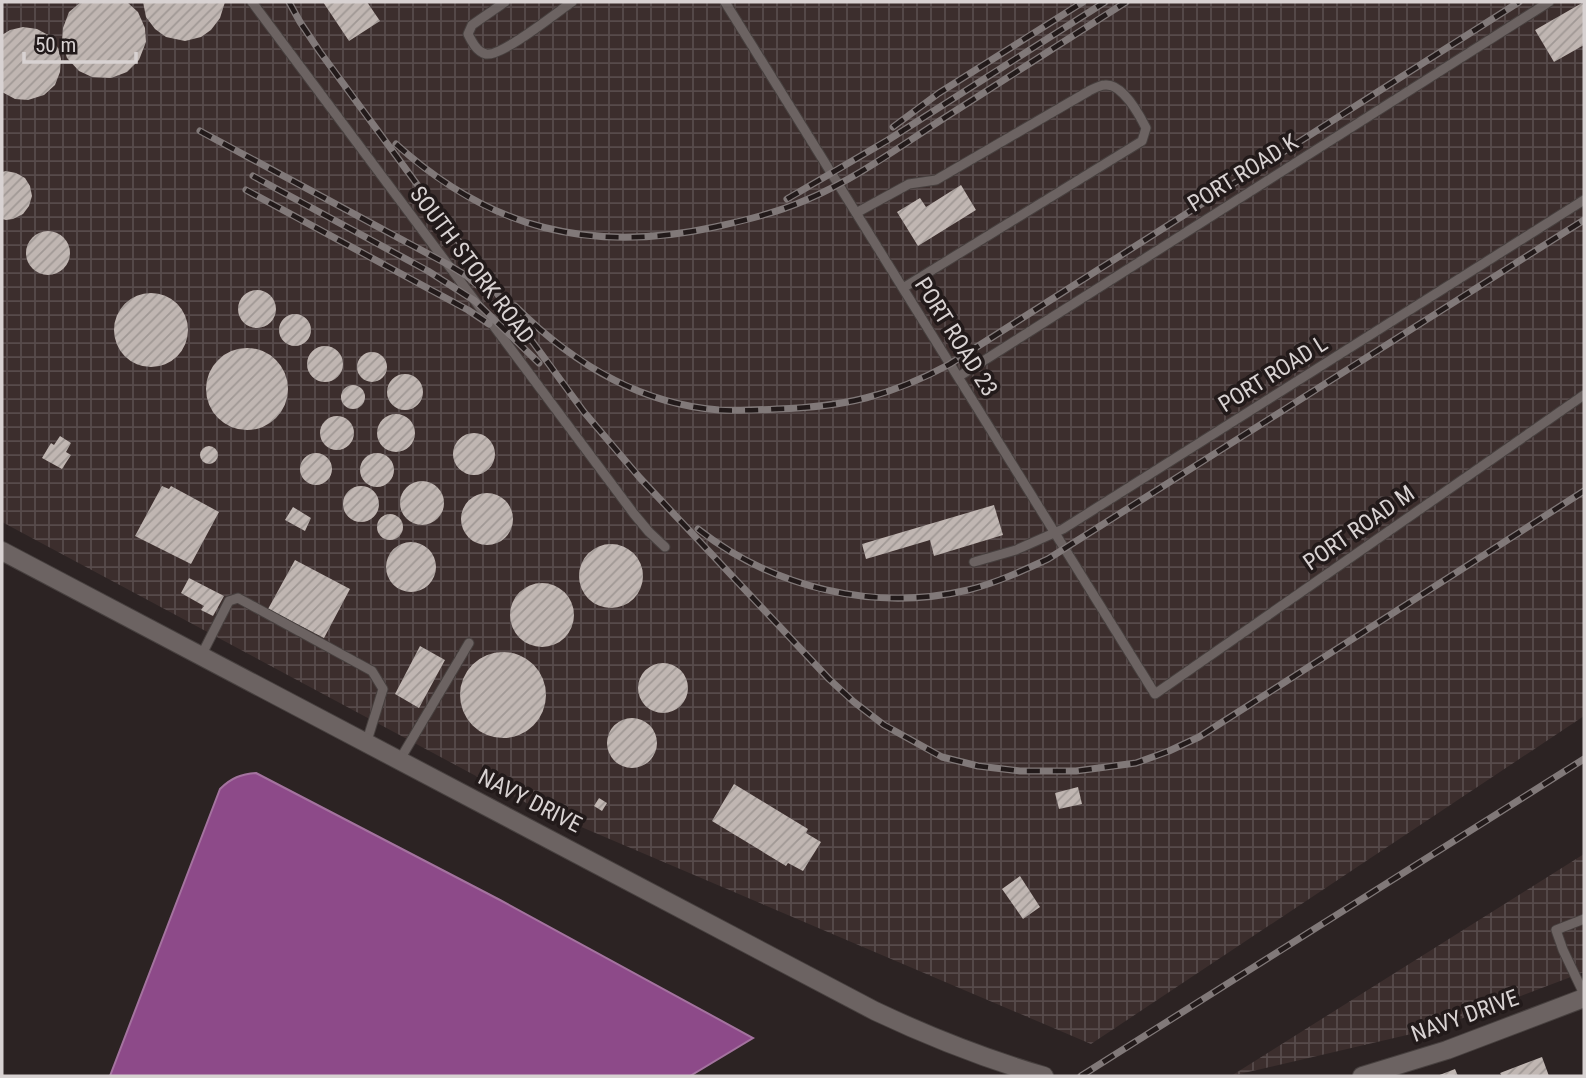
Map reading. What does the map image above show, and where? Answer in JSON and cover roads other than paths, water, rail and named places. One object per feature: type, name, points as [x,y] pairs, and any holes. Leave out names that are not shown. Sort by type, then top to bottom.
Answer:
[{"type":"street","name":"NAVY DRIVE","points":[[2,551],[876,1011],[952,1045],[1044,1076]]},
{"type":"street","name":"NAVY DRIVE","points":[[1362,1076],[1447,1050],[1584,996]]},
{"type":"lane","name":"SOUTH STORK ROAD","points":[[252,2],[626,503],[665,547]]},
{"type":"lane","points":[[505,2],[472,25],[468,34],[476,48],[487,54],[499,52],[572,2]]},
{"type":"lane","name":"PORT ROAD 23","points":[[725,2],[1155,694]]},
{"type":"lane","name":"PORT ROAD K","points":[[958,377],[1549,2]]},
{"type":"lane","points":[[856,213],[909,184],[936,180],[1089,91],[1105,85],[1118,87],[1139,113],[1146,128],[1142,141],[903,288]]},
{"type":"lane","name":"PORT ROAD L","points":[[974,562],[1016,550],[1055,533],[1584,200]]},
{"type":"lane","name":"PORT ROAD M","points":[[1155,694],[1584,395]]},
{"type":"lane","points":[[201,656],[229,601],[238,598],[372,671],[383,690],[366,744]]},
{"type":"lane","points":[[399,761],[469,643]]},
{"type":"lane","points":[[1584,919],[1556,930],[1584,996]]},
{"type":"railway","points":[[289,2],[320,52],[584,412],[640,478],[829,679],[884,725],[942,757],[978,766],[1020,771],[1076,771],[1136,763],[1169,751],[1199,737],[1584,491]]},
{"type":"railway","points":[[893,127],[939,93],[1083,2]]},
{"type":"railway","points":[[787,199],[888,140],[1105,2]]},
{"type":"railway","points":[[396,144],[468,197],[506,215],[544,228],[584,235],[626,237],[670,235],[715,227],[783,209],[840,183],[890,154],[1126,2]]},
{"type":"railway","points":[[515,306],[559,345],[608,376],[661,399],[690,406],[719,410],[801,408],[846,402],[887,392],[950,364],[1519,2]]},
{"type":"railway","points":[[200,131],[447,264],[467,276],[490,296]]},
{"type":"railway","points":[[253,176],[428,271],[475,301],[539,363]]},
{"type":"railway","points":[[246,190],[468,310],[489,324]]},
{"type":"railway","points":[[698,529],[759,567],[826,590],[897,598],[933,596],[989,584],[1048,559],[1584,220]]},
{"type":"railway","points":[[1081,1076],[1584,759]]}]
